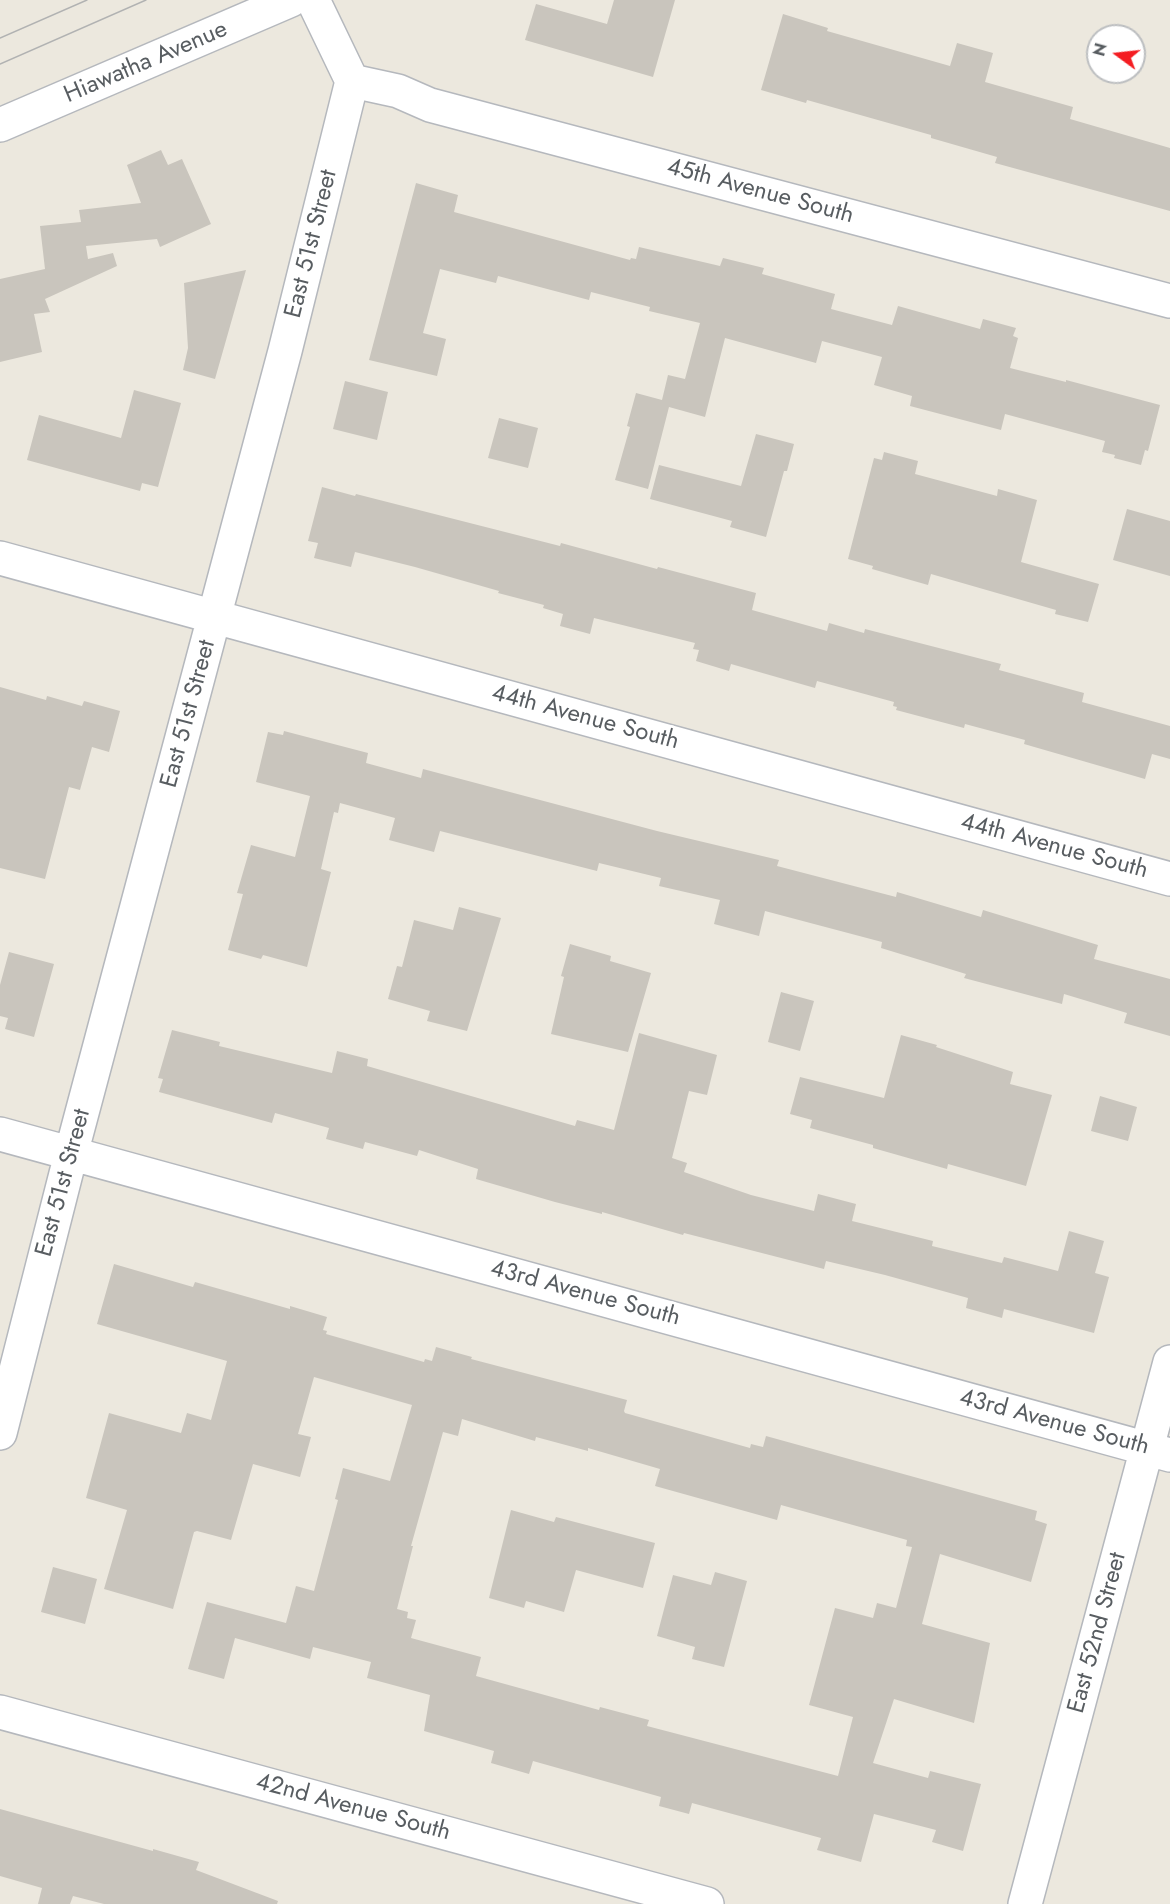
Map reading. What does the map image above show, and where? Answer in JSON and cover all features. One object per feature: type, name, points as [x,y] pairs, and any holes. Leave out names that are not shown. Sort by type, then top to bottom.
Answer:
[{"type":"street","name":"Hiawatha Avenue","points":[[0,126],[291,0]]},
{"type":"street","points":[[313,0],[352,81]]},
{"type":"street","name":"45th Avenue South","points":[[352,81],[398,91],[442,108],[1170,301]]},
{"type":"street","name":"East 51st Street","points":[[0,1433],[71,1154],[285,351],[352,81]]},
{"type":"street","name":"44th Avenue South","points":[[0,558],[1170,879]]},
{"type":"street","name":"43rd Avenue South","points":[[0,1134],[1159,1452]]},
{"type":"street","name":"East 52nd Street","points":[[1025,1904],[1159,1452],[1170,1362]]},
{"type":"street","name":"42nd Avenue South","points":[[0,1712],[707,1904]]},
{"type":"building","points":[[614,0],[675,0],[653,77],[525,40],[536,4],[607,24]]},
{"type":"building","points":[[783,14],[828,28],[827,31],[950,66],[957,43],[993,53],[985,82],[1073,107],[1070,119],[1170,148],[1170,211],[995,163],[997,157],[931,138],[931,135],[807,100],[806,103],[761,90]]},
{"type":"building","points":[[161,150],[168,165],[182,159],[211,224],[160,247],[157,239],[86,246],[88,259],[113,253],[117,266],[45,299],[50,312],[34,314],[42,352],[0,362],[0,279],[45,269],[40,226],[81,222],[79,210],[141,203],[127,165]]},
{"type":"building","points":[[416,183],[458,195],[454,212],[630,260],[631,258],[636,259],[639,247],[720,266],[723,258],[764,268],[762,274],[835,294],[831,309],[892,325],[898,306],[980,329],[983,319],[1016,328],[1013,336],[1018,338],[1010,368],[1160,405],[1148,451],[1145,450],[1141,465],[1114,458],[1115,455],[1102,452],[1105,441],[1005,414],[1001,430],[910,406],[912,396],[874,385],[882,357],[822,341],[816,363],[725,338],[705,417],[669,407],[648,489],[615,480],[630,427],[627,426],[636,393],[662,400],[668,375],[685,379],[700,323],[649,311],[650,307],[591,292],[589,300],[498,276],[496,283],[440,269],[423,333],[446,339],[437,376],[369,360]]},
{"type":"building","points":[[246,270],[215,379],[183,370],[188,348],[184,283]]},
{"type":"building","points":[[345,381],[388,392],[377,440],[333,429]]},
{"type":"building","points":[[134,390],[181,403],[158,487],[142,483],[140,491],[27,460],[39,415],[121,438]]},
{"type":"building","points":[[499,418],[538,428],[528,468],[488,458]]},
{"type":"building","points":[[756,434],[794,444],[766,537],[730,527],[732,521],[650,499],[659,465],[741,486]]},
{"type":"building","points":[[884,452],[918,461],[915,474],[997,496],[998,489],[1037,500],[1021,562],[1099,584],[1088,622],[1055,614],[1056,610],[931,574],[928,585],[872,569],[873,566],[848,559],[874,458],[882,460]]},
{"type":"building","points":[[322,487],[560,546],[561,543],[756,593],[752,610],[827,631],[829,623],[864,633],[865,629],[1001,664],[999,670],[1084,693],[1082,702],[1170,726],[1170,759],[1152,754],[1145,779],[1024,744],[1025,740],[965,724],[964,728],[896,710],[897,707],[893,706],[894,702],[817,681],[815,688],[731,664],[729,671],[696,661],[699,650],[693,649],[695,643],[594,618],[590,634],[560,626],[563,614],[543,608],[544,605],[415,567],[355,552],[351,567],[314,558],[318,543],[308,541]]},
{"type":"building","points":[[1127,509],[1170,521],[1170,576],[1113,560]]},
{"type":"building","points":[[0,687],[46,700],[47,696],[82,706],[84,701],[120,711],[109,752],[92,747],[80,790],[69,787],[45,879],[0,868]]},
{"type":"building","points":[[284,731],[368,753],[366,763],[421,778],[423,769],[657,831],[779,860],[777,866],[896,897],[897,892],[981,917],[983,910],[1098,945],[1094,959],[1170,979],[1170,1036],[1124,1023],[1127,1013],[1064,994],[1062,1004],[964,978],[966,974],[881,948],[882,942],[765,911],[759,936],[714,924],[720,900],[659,886],[661,878],[599,863],[597,871],[440,831],[434,852],[389,840],[395,818],[340,803],[338,813],[334,812],[321,869],[331,872],[307,967],[263,955],[261,959],[228,950],[243,894],[237,893],[251,845],[295,857],[310,796],[256,782],[268,732],[283,735]]},
{"type":"building","points":[[459,907],[501,918],[467,1031],[427,1021],[430,1011],[388,999],[397,966],[402,967],[414,920],[453,930]]},
{"type":"building","points":[[570,944],[611,956],[610,961],[651,973],[628,1052],[551,1034],[564,977],[561,976]]},
{"type":"building","points":[[9,952],[54,964],[34,1037],[5,1029],[8,1018],[0,1016],[0,985]]},
{"type":"building","points":[[781,992],[814,1001],[800,1051],[768,1042]]},
{"type":"building","points":[[172,1030],[220,1042],[219,1046],[332,1073],[337,1051],[368,1059],[367,1066],[575,1126],[577,1120],[614,1130],[639,1033],[717,1055],[707,1095],[689,1091],[672,1158],[687,1163],[684,1172],[751,1195],[814,1211],[818,1194],[856,1204],[852,1221],[933,1241],[932,1246],[1002,1263],[1004,1257],[1058,1271],[1069,1231],[1104,1241],[1095,1273],[1109,1277],[1094,1333],[1004,1309],[1002,1318],[966,1308],[968,1298],[885,1275],[826,1261],[824,1269],[555,1202],[476,1179],[478,1169],[419,1150],[417,1156],[365,1142],[363,1149],[326,1139],[329,1128],[275,1113],[272,1123],[159,1092],[163,1079],[158,1078]]},
{"type":"building","points":[[901,1035],[1013,1072],[1010,1084],[1052,1095],[1026,1186],[948,1164],[947,1169],[873,1148],[873,1145],[810,1128],[812,1120],[790,1114],[800,1077],[884,1098]]},
{"type":"building","points":[[1100,1096],[1137,1107],[1128,1141],[1091,1131]]},
{"type":"building","points":[[114,1264],[193,1287],[195,1282],[327,1317],[323,1330],[327,1331],[326,1334],[424,1362],[425,1359],[432,1361],[436,1347],[472,1357],[471,1359],[627,1400],[625,1413],[750,1448],[751,1444],[763,1447],[766,1436],[1037,1511],[1035,1520],[1047,1524],[1031,1582],[940,1554],[922,1624],[990,1643],[974,1723],[894,1699],[873,1763],[928,1778],[930,1771],[981,1784],[963,1851],[932,1842],[936,1830],[874,1814],[861,1862],[817,1850],[821,1838],[692,1803],[689,1814],[659,1806],[661,1797],[533,1761],[529,1774],[491,1763],[494,1751],[424,1731],[430,1695],[367,1678],[371,1662],[313,1647],[310,1659],[235,1638],[224,1679],[188,1669],[207,1602],[286,1623],[296,1586],[314,1591],[338,1500],[335,1499],[343,1468],[390,1481],[412,1405],[314,1377],[298,1434],[311,1437],[300,1477],[253,1464],[231,1540],[194,1532],[173,1609],[104,1589],[127,1510],[86,1498],[109,1413],[181,1433],[187,1413],[211,1420],[227,1361],[97,1324]],"holes":[[[462,1419],[535,1441],[536,1437],[588,1451],[588,1448],[660,1469],[655,1486],[777,1520],[781,1505],[907,1540],[906,1546],[912,1547],[896,1608],[877,1603],[873,1618],[835,1608],[809,1705],[853,1717],[838,1776],[647,1726],[649,1720],[600,1707],[599,1710],[476,1676],[481,1657],[411,1638],[416,1620],[407,1618],[408,1612],[397,1609],[413,1546],[411,1546],[443,1432],[458,1436]]]},
{"type":"building","points":[[511,1510],[554,1522],[556,1517],[655,1543],[643,1588],[576,1570],[564,1612],[526,1601],[524,1608],[489,1598]]},
{"type":"building","points":[[53,1567],[97,1579],[85,1624],[41,1612]]},
{"type":"building","points":[[715,1572],[747,1581],[724,1667],[692,1659],[695,1647],[657,1636],[673,1575],[711,1585]]},
{"type":"building","points":[[0,1809],[199,1862],[196,1870],[278,1901],[277,1904],[104,1904],[73,1896],[70,1904],[38,1904],[42,1888],[0,1876]]},
{"type":"tram line","points":[[0,38],[87,0]]},
{"type":"tram line","points":[[0,64],[146,0]]}]
